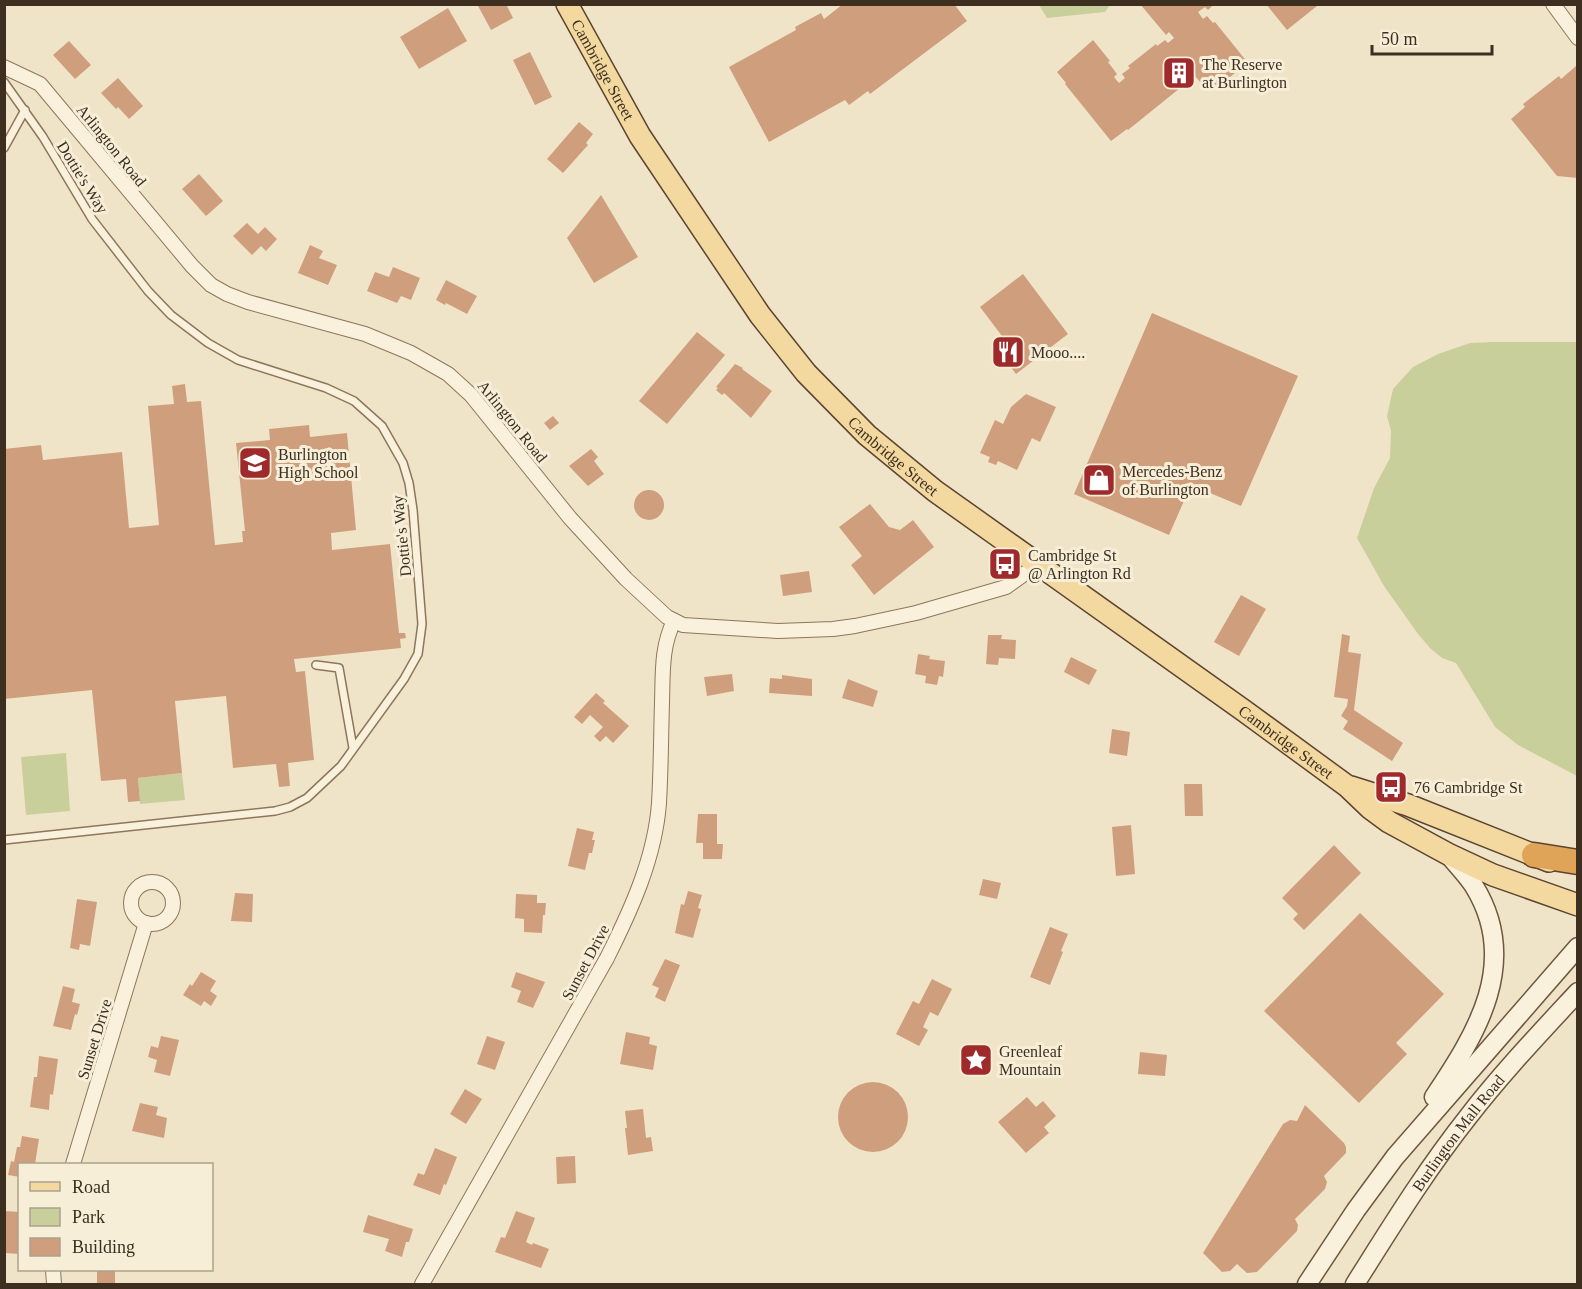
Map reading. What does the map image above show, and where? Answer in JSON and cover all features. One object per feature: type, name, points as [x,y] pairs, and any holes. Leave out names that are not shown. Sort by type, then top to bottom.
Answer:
[{"type":"highway","points":[[1534,855],[1578,862]]},
{"type":"main road","name":"Cambridge Street","points":[[571,9],[628,117],[657,164],[754,307],[794,359],[846,415],[891,456],[1347,786],[1389,822],[1492,875],[1578,905]]},
{"type":"main road","name":"Cambridge Street","points":[[1347,786],[1408,805],[1578,870]]},
{"type":"main road","name":"Burlington Mall Road","points":[[1307,1284],[1350,1218],[1395,1157],[1474,1034],[1494,978],[1495,949],[1489,916],[1474,886],[1448,854]]},
{"type":"main road","name":"Burlington Mall Road","points":[[1395,1157],[1578,947]]},
{"type":"main road","name":"Burlington Mall Road","points":[[1355,1284],[1413,1192],[1468,1117],[1578,992]]},
{"type":"street","points":[[1553,4],[1578,38]]},
{"type":"street","name":"Arlington Road","points":[[4,67],[40,84],[177,249],[211,285],[248,302],[384,341],[425,360],[454,378],[471,395],[570,518],[647,600],[674,621],[690,626],[778,631],[855,626],[916,613],[1008,586],[1038,564]]},
{"type":"street","name":"Sunset Drive","points":[[422,1284],[607,958],[632,906],[648,858],[657,816],[663,660],[668,633],[674,621]]},
{"type":"street","name":"Sunset Drive","points":[[73,1163],[146,923]]},
{"type":"lane","name":"Dottie's Way","points":[[4,82],[25,110],[92,219],[148,291],[176,319],[208,343],[238,360],[326,388],[354,401],[382,426],[403,463],[409,483],[422,624],[421,645],[413,666],[404,679],[340,766],[320,788],[290,807],[275,811],[4,840]]},
{"type":"lane","points":[[4,148],[25,110]]},
{"type":"lane","points":[[316,665],[339,668],[353,748]]},
{"type":"green space","points":[[1039,5],[1110,5],[1105,12],[1047,18]]},
{"type":"green space","points":[[1577,342],[1577,776],[1518,745],[1495,727],[1456,663],[1442,658],[1418,634],[1384,586],[1357,538],[1374,488],[1390,458],[1391,431],[1387,416],[1393,389],[1413,367],[1438,354],[1470,343]]},
{"type":"green space","points":[[66,753],[70,811],[26,815],[21,757]]},
{"type":"green space","points":[[182,773],[185,800],[140,804],[138,778]]},
{"type":"building","points":[[477,4],[506,4],[513,18],[491,30]]},
{"type":"building","points":[[843,4],[954,4],[967,21],[870,94],[868,91],[849,105],[845,100],[769,142],[729,67],[796,30],[795,27],[821,13],[824,19]]},
{"type":"building","name":"The Reserve at Burlington","points":[[1140,4],[1214,4],[1208,10],[1205,7],[1198,12],[1203,19],[1207,16],[1213,23],[1215,22],[1248,63],[1217,87],[1216,85],[1208,91],[1195,76],[1111,141],[1057,72],[1093,40],[1110,61],[1108,62],[1117,74],[1114,77],[1119,83],[1125,78],[1122,74],[1130,68],[1128,66],[1156,44],[1157,46],[1165,40],[1168,43],[1174,38],[1169,32],[1166,35]]},
{"type":"building","name":"The Reserve at Burlington","points":[[1266,4],[1316,4],[1317,6],[1287,30]]},
{"type":"building","points":[[448,8],[467,41],[419,69],[400,37]]},
{"type":"building","points":[[69,41],[91,65],[75,79],[53,55]]},
{"type":"building","points":[[530,52],[552,97],[535,105],[513,60]]},
{"type":"building","points":[[1576,66],[1578,68],[1578,178],[1557,176],[1511,119],[1525,107],[1523,104],[1559,76],[1561,79]]},
{"type":"building","points":[[118,78],[143,106],[129,119],[101,93]]},
{"type":"building","points":[[579,122],[593,134],[586,143],[588,145],[563,173],[547,159]]},
{"type":"building","points":[[199,174],[223,201],[206,216],[182,189]]},
{"type":"building","points":[[601,195],[638,257],[594,283],[567,238]]},
{"type":"building","points":[[247,223],[258,234],[265,227],[277,239],[266,251],[261,246],[252,255],[233,236]]},
{"type":"building","points":[[310,245],[323,251],[319,258],[337,265],[328,285],[298,273]]},
{"type":"building","points":[[393,267],[420,278],[411,300],[401,296],[397,303],[367,291],[375,272],[389,277]]},
{"type":"building","points":[[1023,274],[1068,334],[1016,374],[995,347],[1005,340],[980,307]]},
{"type":"building","points":[[446,280],[477,296],[467,314],[436,300]]},
{"type":"building","points":[[1152,313],[1298,376],[1241,506],[1191,485],[1169,535],[1074,494]]},
{"type":"building","points":[[697,332],[725,355],[667,424],[639,401]]},
{"type":"building","points":[[735,364],[772,391],[751,418],[724,393],[722,395],[716,390]]},
{"type":"building","points":[[185,384],[187,402],[201,401],[215,545],[243,542],[242,531],[245,531],[236,443],[270,440],[269,429],[309,425],[310,437],[347,433],[356,530],[331,533],[332,550],[390,544],[399,633],[405,633],[406,638],[400,639],[401,648],[294,659],[296,672],[305,671],[314,760],[288,763],[290,786],[279,787],[276,764],[233,768],[226,696],[175,701],[182,773],[138,778],[140,801],[128,802],[126,779],[101,781],[92,690],[4,699],[4,449],[41,445],[43,460],[122,452],[129,528],[159,525],[148,406],[174,404],[172,386]]},
{"type":"building","points":[[1026,394],[1056,407],[1040,442],[1032,438],[1017,470],[998,461],[996,465],[988,462],[990,457],[980,453],[995,420],[1003,424],[1011,407]]},
{"type":"building","points":[[553,416],[559,423],[550,430],[544,423]]},
{"type":"building","points":[[591,449],[598,457],[594,461],[604,474],[588,486],[569,466]]},
{"type":"building","points":[[649,490],[660,494],[664,505],[660,516],[649,520],[638,516],[634,505],[638,494]]},
{"type":"building","points":[[870,504],[889,527],[900,530],[913,520],[934,547],[874,595],[851,565],[862,556],[839,527]]},
{"type":"building","points":[[809,571],[812,592],[783,596],[780,575]]},
{"type":"building","points":[[1241,595],[1266,609],[1239,656],[1214,642]]},
{"type":"building","points":[[1342,634],[1350,636],[1348,652],[1361,654],[1354,710],[1403,743],[1392,761],[1343,729],[1348,721],[1341,716],[1348,699],[1334,697]]},
{"type":"building","points":[[988,635],[1002,635],[1001,639],[1016,640],[1015,659],[999,658],[998,665],[986,664]]},
{"type":"building","points":[[918,654],[930,656],[929,659],[945,661],[943,677],[939,676],[937,685],[925,683],[926,676],[915,674]]},
{"type":"building","points":[[1071,657],[1097,670],[1089,685],[1064,672]]},
{"type":"building","points":[[732,674],[734,691],[707,696],[704,677]]},
{"type":"building","points":[[782,675],[812,679],[812,696],[769,693],[770,678],[782,679]]},
{"type":"building","points":[[848,679],[878,691],[873,707],[842,698]]},
{"type":"building","points":[[596,693],[605,701],[603,703],[629,726],[613,743],[606,736],[600,742],[594,736],[603,727],[590,715],[582,724],[574,717]]},
{"type":"building","points":[[1112,729],[1130,732],[1127,756],[1109,753]]},
{"type":"building","points":[[1184,784],[1202,784],[1203,816],[1185,816]]},
{"type":"building","points":[[698,814],[717,814],[717,844],[723,844],[722,859],[703,859],[703,843],[696,843]]},
{"type":"building","points":[[1131,825],[1135,874],[1116,876],[1112,827]]},
{"type":"building","points":[[577,828],[594,832],[592,853],[589,853],[585,870],[568,866]]},
{"type":"building","points":[[1334,845],[1361,873],[1304,930],[1293,919],[1298,914],[1282,898]]},
{"type":"building","points":[[983,879],[1001,883],[997,899],[979,895]]},
{"type":"building","points":[[688,891],[702,895],[698,908],[701,909],[693,938],[675,933],[681,904],[684,905]]},
{"type":"building","points":[[235,893],[253,894],[252,922],[231,921]]},
{"type":"building","points":[[516,894],[537,895],[537,903],[546,903],[542,933],[524,932],[524,919],[515,918]]},
{"type":"building","points":[[77,899],[97,902],[90,946],[80,944],[79,950],[70,948]]},
{"type":"building","points":[[1360,913],[1444,994],[1396,1043],[1407,1054],[1359,1103],[1264,1011]]},
{"type":"building","points":[[1050,927],[1068,934],[1050,985],[1030,977]]},
{"type":"building","points":[[665,959],[680,965],[665,1002],[655,997],[659,988],[652,985]]},
{"type":"building","points":[[201,972],[216,981],[210,991],[217,996],[211,1006],[204,1001],[201,1006],[183,995]]},
{"type":"building","points":[[516,972],[545,982],[533,1008],[517,1002],[521,991],[511,987]]},
{"type":"building","points":[[932,979],[952,989],[938,1016],[930,1012],[923,1027],[928,1030],[919,1046],[896,1034],[913,1001],[919,1004]]},
{"type":"building","points":[[63,986],[75,989],[72,1002],[80,1004],[71,1030],[53,1026]]},
{"type":"building","points":[[626,1032],[650,1037],[649,1044],[657,1046],[653,1070],[620,1064]]},
{"type":"building","points":[[161,1036],[179,1040],[170,1076],[154,1072],[157,1060],[148,1057],[151,1046],[158,1048]]},
{"type":"building","points":[[487,1036],[505,1042],[495,1070],[477,1064]]},
{"type":"building","points":[[1140,1052],[1167,1055],[1165,1076],[1138,1074]]},
{"type":"building","points":[[39,1056],[58,1059],[49,1110],[30,1107]]},
{"type":"building","points":[[873,1082],[892,1088],[902,1098],[908,1117],[902,1136],[892,1146],[873,1152],[854,1146],[844,1136],[838,1117],[844,1098],[854,1088]]},
{"type":"building","points":[[465,1089],[482,1099],[466,1124],[450,1114]]},
{"type":"building","points":[[1027,1097],[1036,1107],[1043,1101],[1056,1116],[1044,1127],[1049,1133],[1026,1153],[998,1122]]},
{"type":"building","points":[[140,1103],[158,1107],[156,1115],[167,1118],[164,1138],[132,1131]]},
{"type":"building","points":[[1305,1105],[1344,1143],[1346,1153],[1324,1176],[1327,1182],[1325,1189],[1295,1219],[1298,1225],[1297,1231],[1257,1272],[1247,1273],[1237,1264],[1230,1271],[1222,1272],[1203,1253],[1283,1124],[1290,1120],[1297,1121]]},
{"type":"building","points":[[643,1109],[646,1138],[651,1137],[653,1151],[628,1155],[625,1111]]},
{"type":"building","points":[[22,1136],[39,1139],[35,1163],[18,1163],[18,1177],[8,1175],[17,1147],[20,1147]]},
{"type":"building","points":[[435,1148],[457,1157],[440,1195],[413,1185],[418,1173],[424,1175]]},
{"type":"building","points":[[575,1156],[576,1183],[557,1184],[556,1157]]},
{"type":"building","points":[[4,1211],[18,1212],[18,1254],[4,1253]]},
{"type":"building","points":[[516,1211],[535,1218],[526,1242],[549,1249],[541,1268],[495,1252],[501,1237],[505,1238]]},
{"type":"building","points":[[368,1215],[413,1229],[402,1257],[385,1251],[389,1239],[363,1232]]},
{"type":"building","points":[[97,1271],[115,1271],[115,1284],[97,1283]]},
{"type":"place","name":"The Reserve at Burlington","points":[[1179,73]]},
{"type":"place","name":"Mooo....","points":[[1008,352]]},
{"type":"place","name":"Burlington High School","points":[[255,463]]},
{"type":"place","name":"Mercedes-Benz of Burlington","points":[[1099,480]]},
{"type":"place","name":"Cambridge St @ Arlington Rd","points":[[1005,564]]},
{"type":"place","name":"76 Cambridge St","points":[[1391,787]]},
{"type":"place","name":"Greenleaf Mountain","points":[[976,1060]]}]
